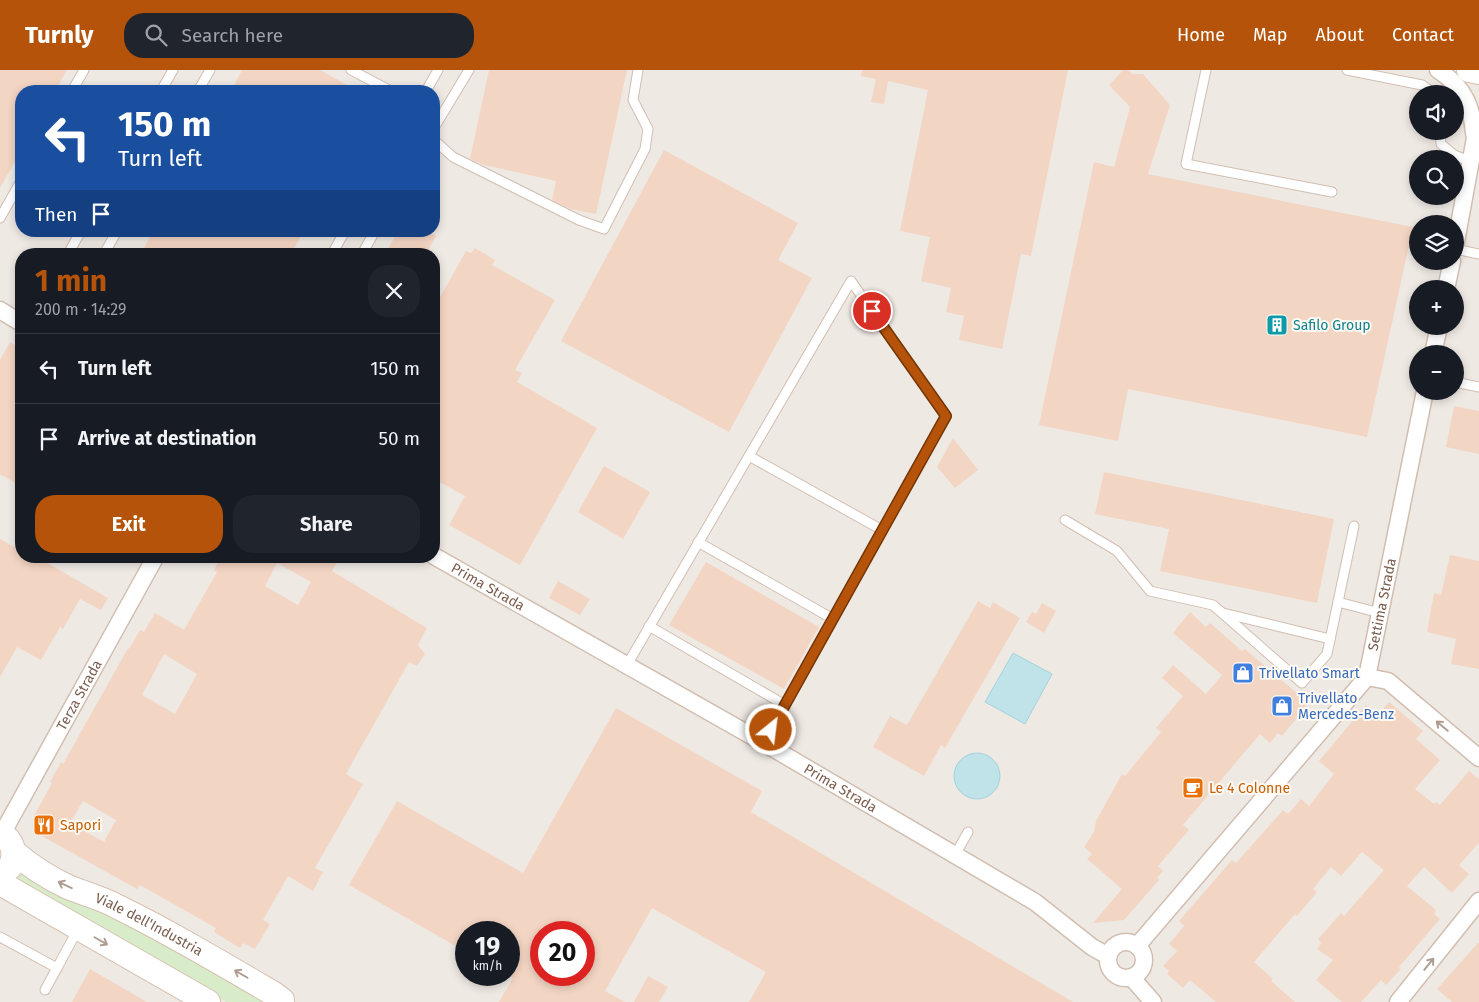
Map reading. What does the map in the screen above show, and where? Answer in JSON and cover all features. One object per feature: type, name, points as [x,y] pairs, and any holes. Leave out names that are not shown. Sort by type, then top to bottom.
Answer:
[{"type":"street","points":[[1438,70],[1454,82],[1467,102],[1477,140],[1462,215]]},
{"type":"street","points":[[1469,70],[1479,72]]},
{"type":"street","points":[[0,310],[15,319]]},
{"type":"street","name":"Settima Strada","points":[[1138,946],[1367,676],[1423,400]]},
{"type":"street","name":"Prima Strada","points":[[440,559],[764,743],[1035,902],[1092,947],[1108,956]]},
{"type":"street","name":"Terza Strada","points":[[5,839],[152,563]]},
{"type":"street","points":[[1367,676],[1388,681],[1479,758]]},
{"type":"street","points":[[0,876],[8,870],[13,861],[5,839]]},
{"type":"street","name":"Viale dell'Industria","points":[[5,839],[32,867],[67,886],[111,903],[148,922],[286,1001]]},
{"type":"street","points":[[0,883],[208,1002]]},
{"type":"street","points":[[1398,1002],[1479,901]]},
{"type":"street","points":[[1120,943],[1132,943],[1138,946],[1142,951],[1144,963],[1142,969],[1132,978],[1118,977],[1113,973],[1107,962],[1110,950],[1120,943]]},
{"type":"street","points":[[1132,978],[1154,1002]]},
{"type":"lane","points":[[75,85],[84,70]]},
{"type":"lane","points":[[164,85],[173,70]]},
{"type":"lane","points":[[201,85],[210,70]]},
{"type":"lane","points":[[351,70],[379,85]]},
{"type":"lane","points":[[429,85],[438,70]]},
{"type":"lane","points":[[440,118],[468,70]]},
{"type":"lane","points":[[440,145],[453,157],[579,220],[604,229],[645,148],[648,129],[633,100],[638,70]]},
{"type":"lane","points":[[1206,70],[1186,164],[1332,192]]},
{"type":"lane","points":[[1348,70],[1422,85]]},
{"type":"lane","points":[[1441,140],[1441,144],[1454,155],[1472,162]]},
{"type":"lane","points":[[0,218],[15,192]]},
{"type":"lane","points":[[71,248],[78,237]]},
{"type":"lane","points":[[107,248],[114,237]]},
{"type":"lane","points":[[335,248],[342,237]]},
{"type":"lane","points":[[365,248],[372,237]]},
{"type":"lane","points":[[1464,250],[1479,254]]},
{"type":"lane","points":[[627,666],[851,281],[946,416],[764,743]]},
{"type":"lane","points":[[1464,384],[1479,386]]},
{"type":"lane","points":[[749,456],[882,530]]},
{"type":"lane","points":[[1065,520],[1117,551],[1150,590],[1213,605],[1302,683],[1327,654],[1354,526]]},
{"type":"lane","points":[[698,542],[833,619]]},
{"type":"lane","points":[[1338,602],[1380,613]]},
{"type":"lane","points":[[1222,613],[1330,639]]},
{"type":"lane","points":[[649,626],[785,705]]},
{"type":"lane","points":[[955,855],[968,832]]},
{"type":"lane","points":[[45,990],[79,929]]},
{"type":"lane","points":[[0,937],[57,968]]},
{"type":"shaded area","points":[[0,70],[1430,70],[1479,82],[1479,1002],[0,1002]]},
{"type":"green space","points":[[20,867],[107,912],[265,1000],[262,1002],[226,1002],[10,880]]},
{"type":"water","points":[[1013,653],[1052,674],[1025,724],[985,702]]},
{"type":"water","points":[[972,753],[982,753],[996,763],[1000,776],[996,789],[990,795],[982,799],[972,799],[958,789],[954,781],[954,771],[964,757]]},
{"type":"building","points":[[0,70],[67,70],[58,85],[15,85],[15,162],[0,188]]},
{"type":"building","points":[[242,70],[320,70],[347,85],[234,85]]},
{"type":"building","points":[[489,70],[627,70],[596,214],[571,209],[552,200],[556,181],[484,165],[470,159]]},
{"type":"building","points":[[862,70],[1068,70],[1031,256],[1021,254],[1002,349],[959,340],[964,316],[946,312],[951,288],[921,281],[930,237],[900,231],[928,90],[888,81],[884,104],[871,102],[876,79],[861,76]]},
{"type":"building","points":[[1123,70],[1133,74],[1143,74],[1170,105],[1148,174],[1409,226],[1409,245],[1367,437],[1128,389],[1118,441],[1039,425],[1094,162],[1114,167],[1130,107],[1109,85]]},
{"type":"building","points":[[664,150],[798,223],[778,260],[812,278],[729,432],[561,341]]},
{"type":"building","points":[[150,237],[301,237],[294,248],[144,248]]},
{"type":"building","points":[[395,237],[435,237],[429,248],[388,248]]},
{"type":"building","points":[[475,248],[495,260],[492,265],[555,300],[515,370],[522,373],[517,382],[597,428],[520,565],[449,525],[465,496],[440,482],[440,297],[466,251],[471,253]]},
{"type":"building","points":[[10,342],[15,345],[15,483],[0,474],[0,360]]},
{"type":"building","points":[[1454,406],[1479,411],[1479,454],[1446,447]]},
{"type":"building","points":[[953,438],[978,470],[955,488],[937,467]]},
{"type":"building","points":[[604,466],[650,492],[623,539],[578,512]]},
{"type":"building","points":[[1104,472],[1334,519],[1317,603],[1160,571],[1169,529],[1095,514]]},
{"type":"building","points":[[0,539],[15,548],[15,563],[47,563],[108,598],[101,610],[80,599],[63,629],[60,627],[41,660],[17,647],[0,677]]},
{"type":"building","points":[[1450,555],[1479,561],[1479,669],[1451,664],[1456,639],[1427,632],[1434,593],[1441,595]]},
{"type":"building","points":[[706,562],[819,627],[784,689],[669,625]]},
{"type":"building","points":[[218,563],[277,563],[336,563],[332,571],[427,628],[418,645],[425,654],[417,666],[409,662],[346,774],[363,784],[315,868],[323,872],[313,891],[288,876],[263,920],[270,924],[255,949],[243,943],[240,948],[214,932],[216,928],[140,885],[137,889],[40,835],[34,816],[61,762],[63,764],[140,630],[144,632],[155,613],[184,630],[217,572],[214,570]],"holes":[[[277,563],[311,582],[298,605],[265,586]],[[164,654],[197,674],[175,714],[142,695]],[[83,801],[116,820],[104,842],[70,823]]]},
{"type":"building","points":[[558,581],[590,599],[580,615],[549,598]]},
{"type":"building","points":[[978,601],[990,608],[993,602],[1020,618],[945,748],[941,745],[924,776],[873,747],[890,716],[907,725]]},
{"type":"building","points":[[1042,603],[1056,611],[1044,633],[1026,622],[1032,612],[1036,614]]},
{"type":"building","points":[[1190,612],[1206,627],[1210,623],[1242,651],[1245,649],[1305,700],[1302,703],[1307,706],[1282,736],[1278,733],[1270,743],[1260,734],[1183,825],[1189,830],[1158,866],[1163,871],[1157,878],[1159,880],[1124,920],[1093,923],[1122,889],[1087,859],[1092,854],[1084,847],[1094,832],[1096,821],[1122,774],[1125,776],[1161,732],[1156,728],[1183,696],[1162,678],[1173,665],[1206,694],[1222,675],[1173,633]]},
{"type":"building","points":[[1389,702],[1423,731],[1416,739],[1440,760],[1415,789],[1434,804],[1436,802],[1440,805],[1469,771],[1479,779],[1479,843],[1459,865],[1469,874],[1452,893],[1424,867],[1407,886],[1436,910],[1434,914],[1440,919],[1386,985],[1381,980],[1361,1002],[1342,1002],[1316,980],[1333,960],[1317,949],[1321,943],[1318,939],[1341,913],[1344,916],[1384,870],[1362,852],[1341,876],[1331,867],[1313,889],[1317,892],[1297,916],[1295,914],[1254,962],[1273,979],[1271,981],[1295,1002],[1216,1002],[1190,980],[1183,988],[1167,974],[1169,971],[1163,966],[1177,951],[1169,944],[1184,926],[1179,921],[1232,860],[1236,863],[1283,810],[1288,814],[1301,799],[1309,806],[1334,774],[1319,761],[1366,705],[1378,715]]},
{"type":"building","points":[[616,708],[762,791],[751,812],[1073,1002],[749,1002],[766,972],[652,908],[605,991],[625,1002],[499,1002],[508,986],[520,986],[520,921],[455,921],[455,946],[349,885],[397,801],[523,873]]},
{"type":"building","points":[[1479,942],[1479,1002],[1452,1002],[1437,989]]},
{"type":"building","points":[[90,969],[147,1002],[72,1002]]},
{"type":"building","points":[[648,976],[668,987],[659,1002],[634,1002]]},
{"type":"place","name":"Safilo Group","points":[[1277,325]]},
{"type":"place","name":"Trivellato Smart","points":[[1243,673]]},
{"type":"place","name":"Trivellato Mercedes-Benz","points":[[1282,706]]},
{"type":"place","name":"Le 4 Colonne","points":[[1193,788]]},
{"type":"place","name":"Sapori","points":[[44,825]]},
{"type":"route","points":[[771,730],[946,416],[872,311]]}]
